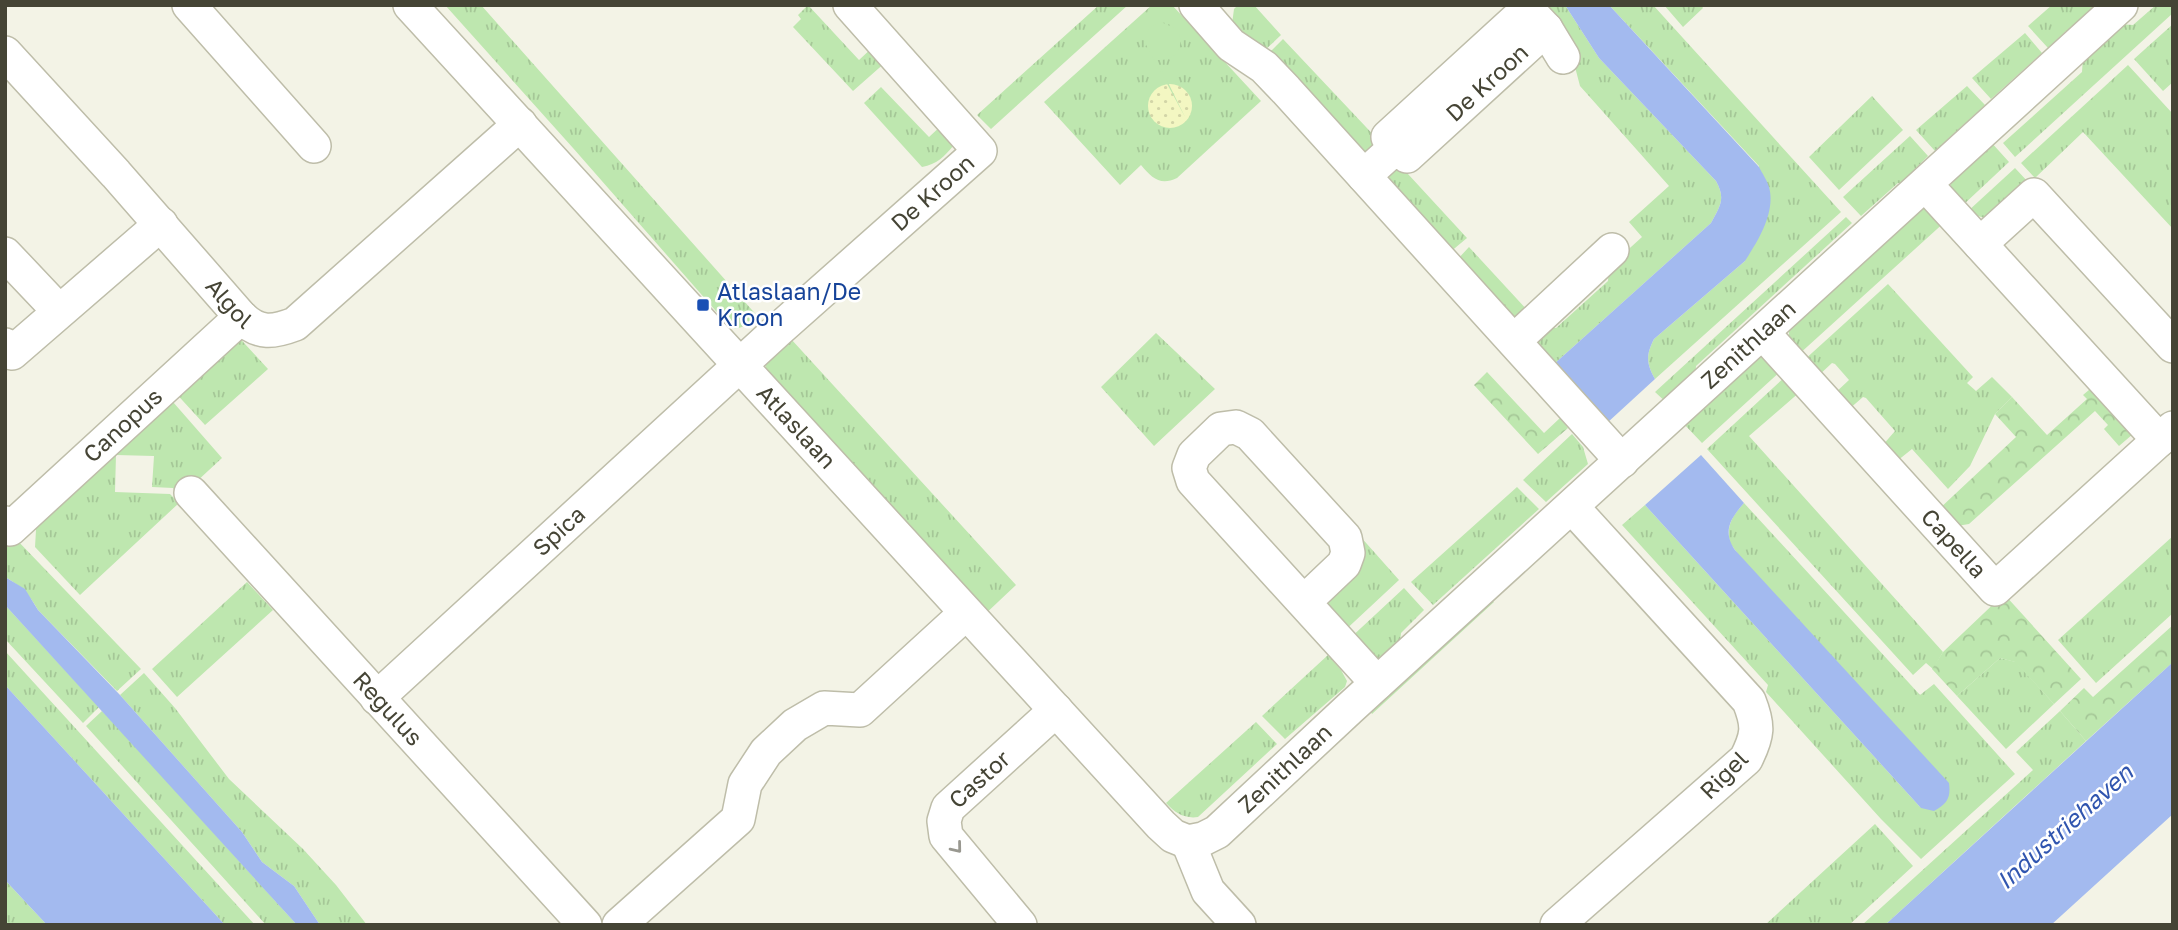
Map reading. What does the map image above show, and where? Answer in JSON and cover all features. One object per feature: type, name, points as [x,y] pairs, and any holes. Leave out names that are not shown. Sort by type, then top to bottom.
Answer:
[{"type":"street","points":[[188,5],[314,146]]},
{"type":"street","name":"Atlaslaan","points":[[410,5],[1172,836],[1188,842]]},
{"type":"street","name":"De Kroon","points":[[740,366],[980,151],[850,5]]},
{"type":"street","name":"Zenithlaan","points":[[1188,842],[1217,832],[2122,5]]},
{"type":"street","points":[[1209,10],[1231,45],[1264,67],[1622,461]]},
{"type":"street","name":"De Kroon","points":[[1364,176],[1396,146],[1407,156],[1533,14],[1563,57]]},
{"type":"street","name":"Algol","points":[[5,53],[249,325],[273,332],[295,324],[520,124]]},
{"type":"street","name":"Capella","points":[[1763,333],[1995,589],[2166,434],[1926,185]]},
{"type":"street","points":[[1980,244],[2034,195],[2173,346]]},
{"type":"street","points":[[5,345],[12,353],[58,310],[161,224]]},
{"type":"street","points":[[1514,341],[1612,250]]},
{"type":"street","points":[[5,254],[58,310]]},
{"type":"street","name":"Canopus","points":[[5,523],[10,528],[242,317]]},
{"type":"street","name":"Spica","points":[[377,698],[740,366]]},
{"type":"street","points":[[1304,602],[1344,564],[1348,553],[1345,538],[1250,434],[1237,427],[1222,429],[1194,455],[1189,468],[1193,481],[1377,683]]},
{"type":"street","name":"Regulus","points":[[191,493],[585,925]]},
{"type":"street","name":"Rigel","points":[[1557,925],[1746,759],[1755,742],[1757,722],[1749,701],[1572,507]]},
{"type":"street","points":[[620,925],[738,819],[746,784],[766,752],[795,725],[824,708],[860,710],[966,613]]},
{"type":"street","name":"Castor","points":[[1020,925],[946,836],[944,821],[948,808],[1056,709]]},
{"type":"street","points":[[1188,842],[1208,891],[1239,925]]},
{"type":"green space","points":[[445,5],[481,5],[760,319],[759,322],[735,329],[722,318]]},
{"type":"green space","points":[[808,5],[859,60],[874,46],[887,61],[853,91],[793,27],[801,19],[798,15]]},
{"type":"green space","points":[[1099,5],[1128,5],[991,129],[977,115]]},
{"type":"green space","points":[[1152,5],[1172,5],[1261,101],[1177,178],[1161,181],[1141,165],[1120,185],[1044,102]]},
{"type":"green space","points":[[1238,5],[1254,5],[1281,35],[1262,53],[1232,24],[1234,9]]},
{"type":"green space","points":[[1539,5],[1565,5],[1599,58],[1716,181],[1721,193],[1719,207],[1711,223],[1553,365],[1540,352],[1537,338],[1544,327],[1556,328],[1608,281],[1609,267],[1642,237],[1629,222],[1669,186],[1580,86],[1570,48]]},
{"type":"green space","points":[[1609,5],[1653,5],[1841,212],[1655,379],[1648,359],[1654,339],[1745,261],[1759,166]]},
{"type":"green space","points":[[1664,5],[1701,5],[1703,8],[1683,27]]},
{"type":"green space","points":[[2052,5],[2095,5],[2083,16],[2082,28],[2077,32],[2066,31],[2048,48],[2028,26]]},
{"type":"green space","points":[[2156,5],[2173,5],[2173,13],[2015,157],[2003,143],[2082,72],[2083,57],[2118,24],[2133,25]]},
{"type":"green space","points":[[1161,22],[1177,29],[1180,36],[1177,52],[1164,60],[1157,60],[1185,117],[1144,41],[1149,28]]},
{"type":"green space","points":[[2173,24],[2173,82],[2163,91],[2134,59]]},
{"type":"green space","points":[[2025,33],[2042,53],[1991,99],[1972,78]]},
{"type":"green space","points":[[1283,39],[1382,144],[1373,152],[1365,153],[1267,55]]},
{"type":"green space","points":[[2128,65],[2173,114],[2173,229],[2083,132],[2035,178],[2021,163]]},
{"type":"green space","points":[[1967,86],[1985,105],[1935,151],[1916,130]]},
{"type":"green space","points":[[881,87],[929,137],[943,124],[954,145],[932,164],[922,167],[864,103]]},
{"type":"green space","points":[[1872,96],[1903,130],[1839,190],[1809,157]]},
{"type":"green space","points":[[1910,136],[1928,156],[1915,169],[1915,180],[1910,184],[1898,183],[1861,216],[1843,197]]},
{"type":"green space","points":[[1990,141],[2009,162],[1962,206],[1951,192],[1951,180]]},
{"type":"green space","points":[[1396,161],[1467,238],[1449,253],[1388,186]]},
{"type":"green space","points":[[2015,168],[2029,183],[1990,216],[1984,218],[1967,212]]},
{"type":"green space","points":[[1923,208],[1931,208],[1947,220],[1797,356],[1789,343],[1789,328]]},
{"type":"green space","points":[[1846,217],[1852,223],[1696,366],[1695,379],[1669,405],[1655,392]]},
{"type":"green space","points":[[1469,247],[1529,312],[1520,317],[1511,316],[1456,261]]},
{"type":"green space","points":[[1888,284],[1973,377],[1967,383],[1976,391],[1992,377],[2012,397],[1995,414],[1970,466],[1948,489],[1912,449],[1897,461],[1882,446],[1895,431],[1866,398],[1863,397],[1848,410],[1834,394],[1849,380],[1835,364],[1832,363],[1818,376],[1802,362]]},
{"type":"green space","points":[[234,332],[268,369],[205,425],[172,389]]},
{"type":"green space","points":[[1156,333],[1215,389],[1154,446],[1101,387]]},
{"type":"green space","points":[[791,339],[1016,585],[981,618],[762,378],[768,359]]},
{"type":"green space","points":[[1756,358],[1769,359],[1782,370],[1702,443],[1682,422]]},
{"type":"green space","points":[[1487,372],[1544,433],[1560,418],[1568,428],[1538,454],[1474,385]]},
{"type":"green space","points":[[1787,375],[1801,391],[1749,436],[1943,652],[1933,669],[1926,663],[1913,675],[1707,449]]},
{"type":"green space","points":[[2096,384],[2133,434],[2119,446],[2104,429],[2108,425],[2095,411],[1969,524],[1957,526],[1938,510],[2016,437],[1995,414],[2012,397],[2047,435],[2087,399],[2083,395]]},
{"type":"green space","points":[[166,394],[222,458],[181,496],[173,488],[152,487],[154,456],[116,455],[115,492],[170,494],[179,503],[80,595],[35,547],[37,513]]},
{"type":"green space","points":[[1572,434],[1583,447],[1588,464],[1546,502],[1523,480]]},
{"type":"green space","points":[[1517,487],[1539,509],[1433,605],[1411,582]]},
{"type":"green space","points":[[1744,503],[1920,695],[1934,684],[2015,774],[1921,859],[1881,819],[1766,692],[1768,685],[1622,525],[1645,505],[1921,808],[1730,543],[1731,522]]},
{"type":"green space","points":[[5,533],[15,538],[141,669],[117,691],[38,610],[24,591],[5,577]]},
{"type":"green space","points":[[1359,535],[1399,580],[1340,635],[1321,605]]},
{"type":"green space","points":[[2173,536],[2173,613],[2096,683],[2058,640]]},
{"type":"green space","points":[[247,582],[273,610],[177,697],[152,669]]},
{"type":"green space","points":[[1404,588],[1424,610],[1401,633],[1399,651],[1386,662],[1375,661],[1347,641]]},
{"type":"green space","points":[[2004,594],[2081,679],[2054,704],[2015,662],[2000,658],[1957,696],[1932,669],[1943,652]]},
{"type":"green space","points":[[1489,598],[1494,602],[1372,714],[1368,707]]},
{"type":"green space","points":[[5,605],[99,707],[83,723],[5,639]]},
{"type":"green space","points":[[2173,625],[2173,662],[2086,741],[2060,711],[2084,688],[2093,697]]},
{"type":"green space","points":[[5,651],[255,925],[225,925],[5,685]]},
{"type":"green space","points":[[1328,655],[1347,681],[1345,687],[1285,739],[1262,716]]},
{"type":"green space","points":[[2000,658],[2016,662],[2054,704],[2006,749],[1957,696]]},
{"type":"green space","points":[[144,673],[175,708],[229,779],[303,849],[367,925],[320,925],[294,886],[262,862],[242,832],[120,695]]},
{"type":"green space","points":[[102,711],[297,925],[266,925],[86,726]]},
{"type":"green space","points":[[2060,711],[2086,741],[1885,925],[1862,925],[2033,770],[2016,752]]},
{"type":"green space","points":[[1256,722],[1277,744],[1198,817],[1180,814],[1166,803]]},
{"type":"green space","points":[[1875,824],[1913,866],[1849,925],[1765,925]]},
{"type":"green space","points":[[5,880],[47,925],[5,925]]},
{"type":"sand","points":[[1170,84],[1179,85],[1186,90],[1191,97],[1191,115],[1186,122],[1179,127],[1170,128],[1161,127],[1154,122],[1149,115],[1148,106],[1149,97],[1154,90],[1161,85]]},
{"type":"water","points":[[1565,5],[1609,5],[1759,167],[1771,197],[1764,226],[1745,261],[1654,339],[1648,359],[1655,379],[1607,423],[1553,365],[1711,223],[1719,207],[1721,193],[1716,181],[1599,58]]},
{"type":"water","points":[[1701,455],[1744,503],[1730,525],[1729,537],[1735,550],[1949,783],[1949,797],[1934,811],[1921,808],[1645,505]]},
{"type":"water","points":[[5,577],[25,589],[38,610],[120,695],[242,832],[262,862],[294,886],[320,925],[297,925],[5,605]]},
{"type":"water","name":"Industriehaven","points":[[2173,662],[2173,814],[2051,925],[1885,925]]},
{"type":"water","points":[[5,685],[225,925],[47,925],[5,880]]},
{"type":"place","name":"Atlaslaan/De Kroon","points":[[703,305]]}]
